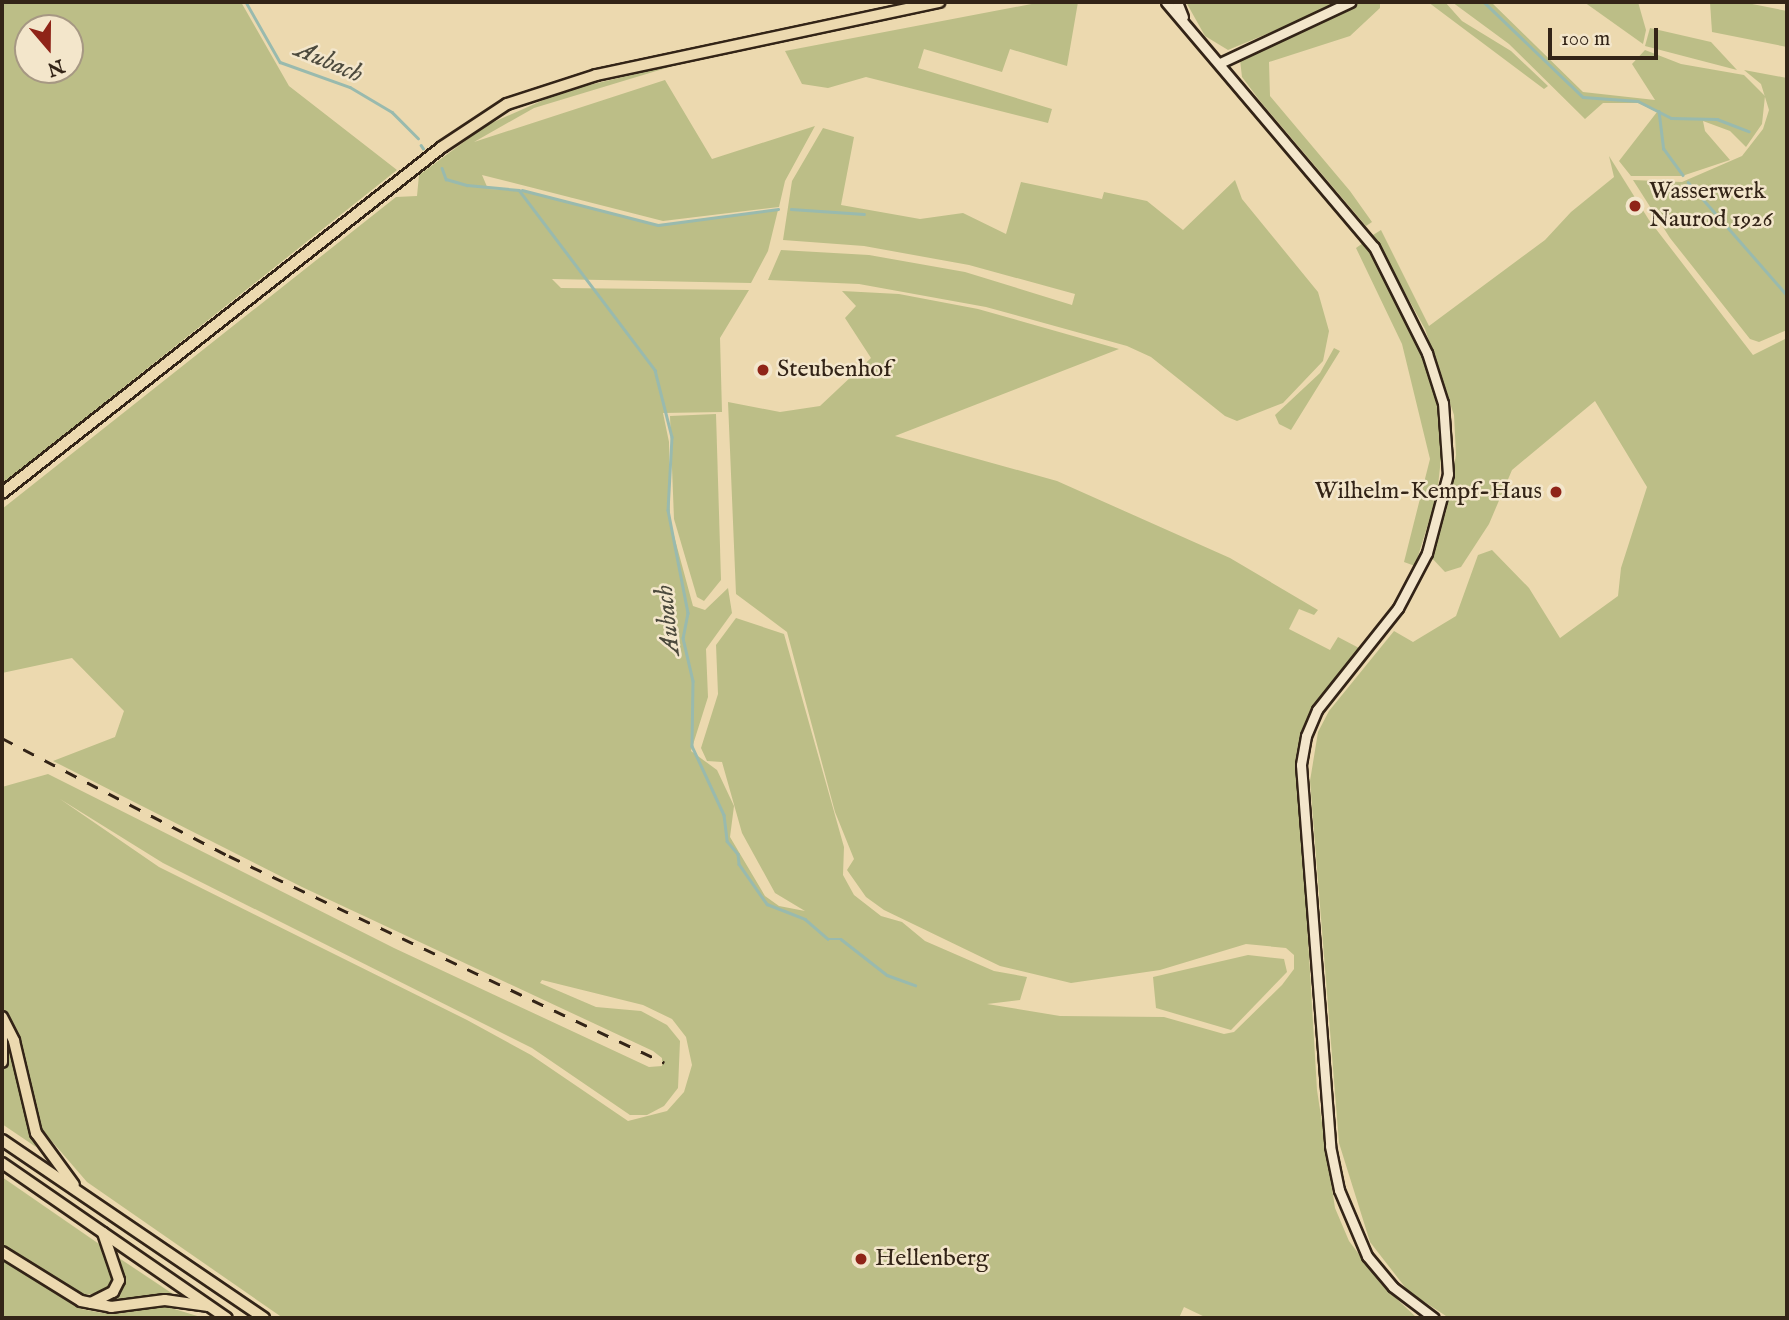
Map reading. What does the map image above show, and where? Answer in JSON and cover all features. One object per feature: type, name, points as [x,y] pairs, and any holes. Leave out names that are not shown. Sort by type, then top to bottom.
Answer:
[{"type":"highway","points":[[2,1017],[15,1041],[36,1133],[82,1195]]},
{"type":"highway","points":[[2,1030],[2,1062]]},
{"type":"highway","points":[[2,1140],[264,1318]]},
{"type":"highway","points":[[2,1163],[227,1318]]},
{"type":"highway","points":[[88,1303],[113,1292],[119,1280],[103,1233]]},
{"type":"highway","points":[[2,1252],[88,1303],[111,1307],[165,1300],[210,1306]]},
{"type":"main road","points":[[2,493],[442,147],[507,104],[596,75],[939,2]]},
{"type":"main road","points":[[1166,2],[1379,254],[1427,353],[1447,422],[1446,485],[1419,572],[1398,608],[1317,710],[1306,736],[1301,765],[1330,1146],[1339,1190],[1367,1256],[1392,1287],[1434,1318]]},
{"type":"main road","points":[[1177,2],[1189,28]]},
{"type":"main road","points":[[1220,63],[1350,2]]},
{"type":"green space","points":[[2,2],[241,2],[289,86],[397,170],[2,484]]},
{"type":"green space","points":[[1042,2],[1078,2],[1067,66],[1010,49],[1002,72],[924,49],[918,68],[1052,109],[1048,123],[866,77],[828,88],[802,84],[785,51]]},
{"type":"green space","points":[[1186,2],[1343,2],[1228,50],[1205,36]]},
{"type":"green space","points":[[1359,2],[1380,2],[1380,8],[1350,36],[1269,62],[1270,96],[1350,191],[1372,222],[1366,226],[1260,101],[1242,77],[1240,60],[1321,24]]},
{"type":"green space","points":[[1428,2],[1445,2],[1462,21],[1511,51],[1548,86],[1544,89]]},
{"type":"green space","points":[[1452,2],[1491,2],[1583,92],[1655,100],[1632,64],[1645,50],[1681,64],[1744,75],[1765,96],[1762,124],[1746,147],[1730,131],[1703,121],[1705,131],[1730,160],[1682,176],[1631,176],[1619,161],[1657,112],[1638,103],[1603,103],[1585,119],[1509,44]]},
{"type":"green space","points":[[1584,2],[1638,2],[1646,30],[1643,44]]},
{"type":"green space","points":[[1710,2],[1742,2],[1787,11],[1787,47],[1712,32]]},
{"type":"green space","points":[[1650,28],[1711,42],[1737,70],[1645,46]]},
{"type":"green space","points":[[686,62],[534,108],[474,142],[665,80],[712,159],[815,126],[785,181],[779,207],[663,221],[482,175],[488,189],[519,190],[658,226],[778,210],[768,251],[751,283],[552,279],[561,288],[749,290],[720,338],[722,412],[663,413],[669,442],[670,521],[693,606],[705,610],[728,588],[732,613],[706,649],[708,697],[691,751],[717,770],[734,806],[730,837],[765,896],[779,906],[805,911],[775,893],[742,833],[722,762],[707,761],[701,748],[718,694],[716,645],[736,618],[784,634],[844,847],[843,875],[854,895],[881,916],[902,922],[925,941],[994,971],[1027,977],[1020,1000],[987,1004],[1060,1016],[1164,1017],[1224,1034],[1234,1032],[1282,985],[1294,969],[1294,955],[1286,948],[1246,944],[1160,970],[1071,983],[1000,966],[884,910],[866,897],[847,870],[854,859],[835,812],[787,632],[736,594],[728,402],[780,412],[820,406],[871,358],[845,318],[856,306],[842,291],[899,294],[978,309],[1119,349],[895,436],[1057,481],[1230,558],[1318,610],[1314,615],[1299,609],[1289,629],[1330,650],[1338,637],[1359,648],[1317,701],[1297,752],[1317,1090],[1335,1208],[1349,1241],[1382,1285],[1417,1318],[1207,1318],[1184,1307],[1179,1318],[283,1318],[87,1182],[43,1131],[33,1110],[14,1027],[2,1011],[2,787],[48,774],[394,948],[649,1067],[662,1066],[662,1058],[653,1051],[302,887],[53,761],[115,737],[124,711],[72,658],[2,673],[2,509],[396,197],[417,196],[419,175],[487,125],[564,91]],"holes":[[[60,799],[163,863],[532,1048],[630,1115],[647,1115],[664,1106],[678,1088],[680,1041],[667,1025],[641,1011],[596,1007],[540,983],[542,980],[643,1005],[672,1019],[686,1037],[692,1065],[684,1092],[667,1111],[628,1121],[531,1055],[467,1020],[159,867]]]},
{"type":"green space","points":[[1744,70],[1787,78],[1787,330],[1759,342],[1750,339],[1670,238],[1633,180],[1682,182],[1742,156],[1763,129],[1769,110],[1761,84]]},
{"type":"green space","points":[[823,128],[854,137],[841,205],[920,219],[963,213],[1006,234],[1021,182],[1102,199],[1104,192],[1147,201],[1183,230],[1235,180],[1242,199],[1318,292],[1329,331],[1323,361],[1283,403],[1237,421],[1225,416],[1151,357],[1127,346],[986,307],[859,284],[768,280],[781,250],[869,255],[965,272],[1072,305],[1075,294],[969,265],[864,246],[783,240],[792,181]]},
{"type":"green space","points":[[1609,156],[1649,220],[1753,355],[1787,338],[1787,1318],[1449,1318],[1408,1291],[1370,1242],[1339,1143],[1310,781],[1318,732],[1329,711],[1394,631],[1413,642],[1456,616],[1478,555],[1492,550],[1529,588],[1560,638],[1618,596],[1621,568],[1647,487],[1595,401],[1512,470],[1489,524],[1461,567],[1445,572],[1430,556],[1446,512],[1456,455],[1454,415],[1425,329],[1373,235],[1381,230],[1429,326],[1545,240],[1571,212],[1614,177]]},
{"type":"green space","points":[[1363,243],[1385,276],[1422,355],[1434,386],[1443,440],[1437,495],[1415,566],[1404,562],[1430,459],[1402,344],[1356,248]]},
{"type":"green space","points":[[1334,348],[1340,351],[1291,430],[1279,424],[1275,415],[1320,373]]},
{"type":"green space","points":[[716,414],[721,580],[704,601],[697,597],[674,519],[670,416]]},
{"type":"green space","points":[[1248,955],[1284,959],[1287,972],[1231,1030],[1156,1008],[1153,977]]},
{"type":"green space","points":[[12,1044],[27,1125],[36,1147],[2,1124],[2,1072]]},
{"type":"green space","points":[[2,1177],[102,1246],[114,1279],[108,1291],[79,1296],[2,1247]]},
{"type":"green space","points":[[2,1258],[81,1309],[102,1313],[161,1305],[204,1318],[2,1318]]},
{"type":"green space","points":[[119,1258],[176,1296],[108,1303],[123,1286]]},
{"type":"waterway","name":"Aubach","points":[[246,2],[280,62],[350,87],[392,112],[418,138]]},
{"type":"waterway","points":[[1484,2],[1583,97],[1638,101],[1671,118],[1717,119],[1749,131]]},
{"type":"waterway","points":[[1659,111],[1664,149],[1683,175]]},
{"type":"waterway","name":"Aubach","points":[[442,168],[446,179],[467,185],[519,190],[655,370],[672,437],[668,510],[688,613],[683,638],[693,681],[692,746],[724,815],[727,841],[738,854],[739,864],[767,904],[805,919],[828,939],[841,939],[887,975],[915,985]]},
{"type":"waterway","points":[[1688,182],[1787,295]]},
{"type":"waterway","name":"Aubach","points":[[522,190],[658,225],[778,209]]},
{"type":"waterway","name":"Aubach","points":[[791,209],[864,214]]},
{"type":"railway","points":[[2,738],[229,856],[664,1063]]},
{"type":"place","name":"Wasserwerk Naurod 1926","points":[[1635,206]]},
{"type":"place","name":"Steubenhof","points":[[763,370]]},
{"type":"place","name":"Wilhelm-Kempf-Haus","points":[[1556,492]]},
{"type":"place","name":"Hellenberg","points":[[861,1259]]}]
